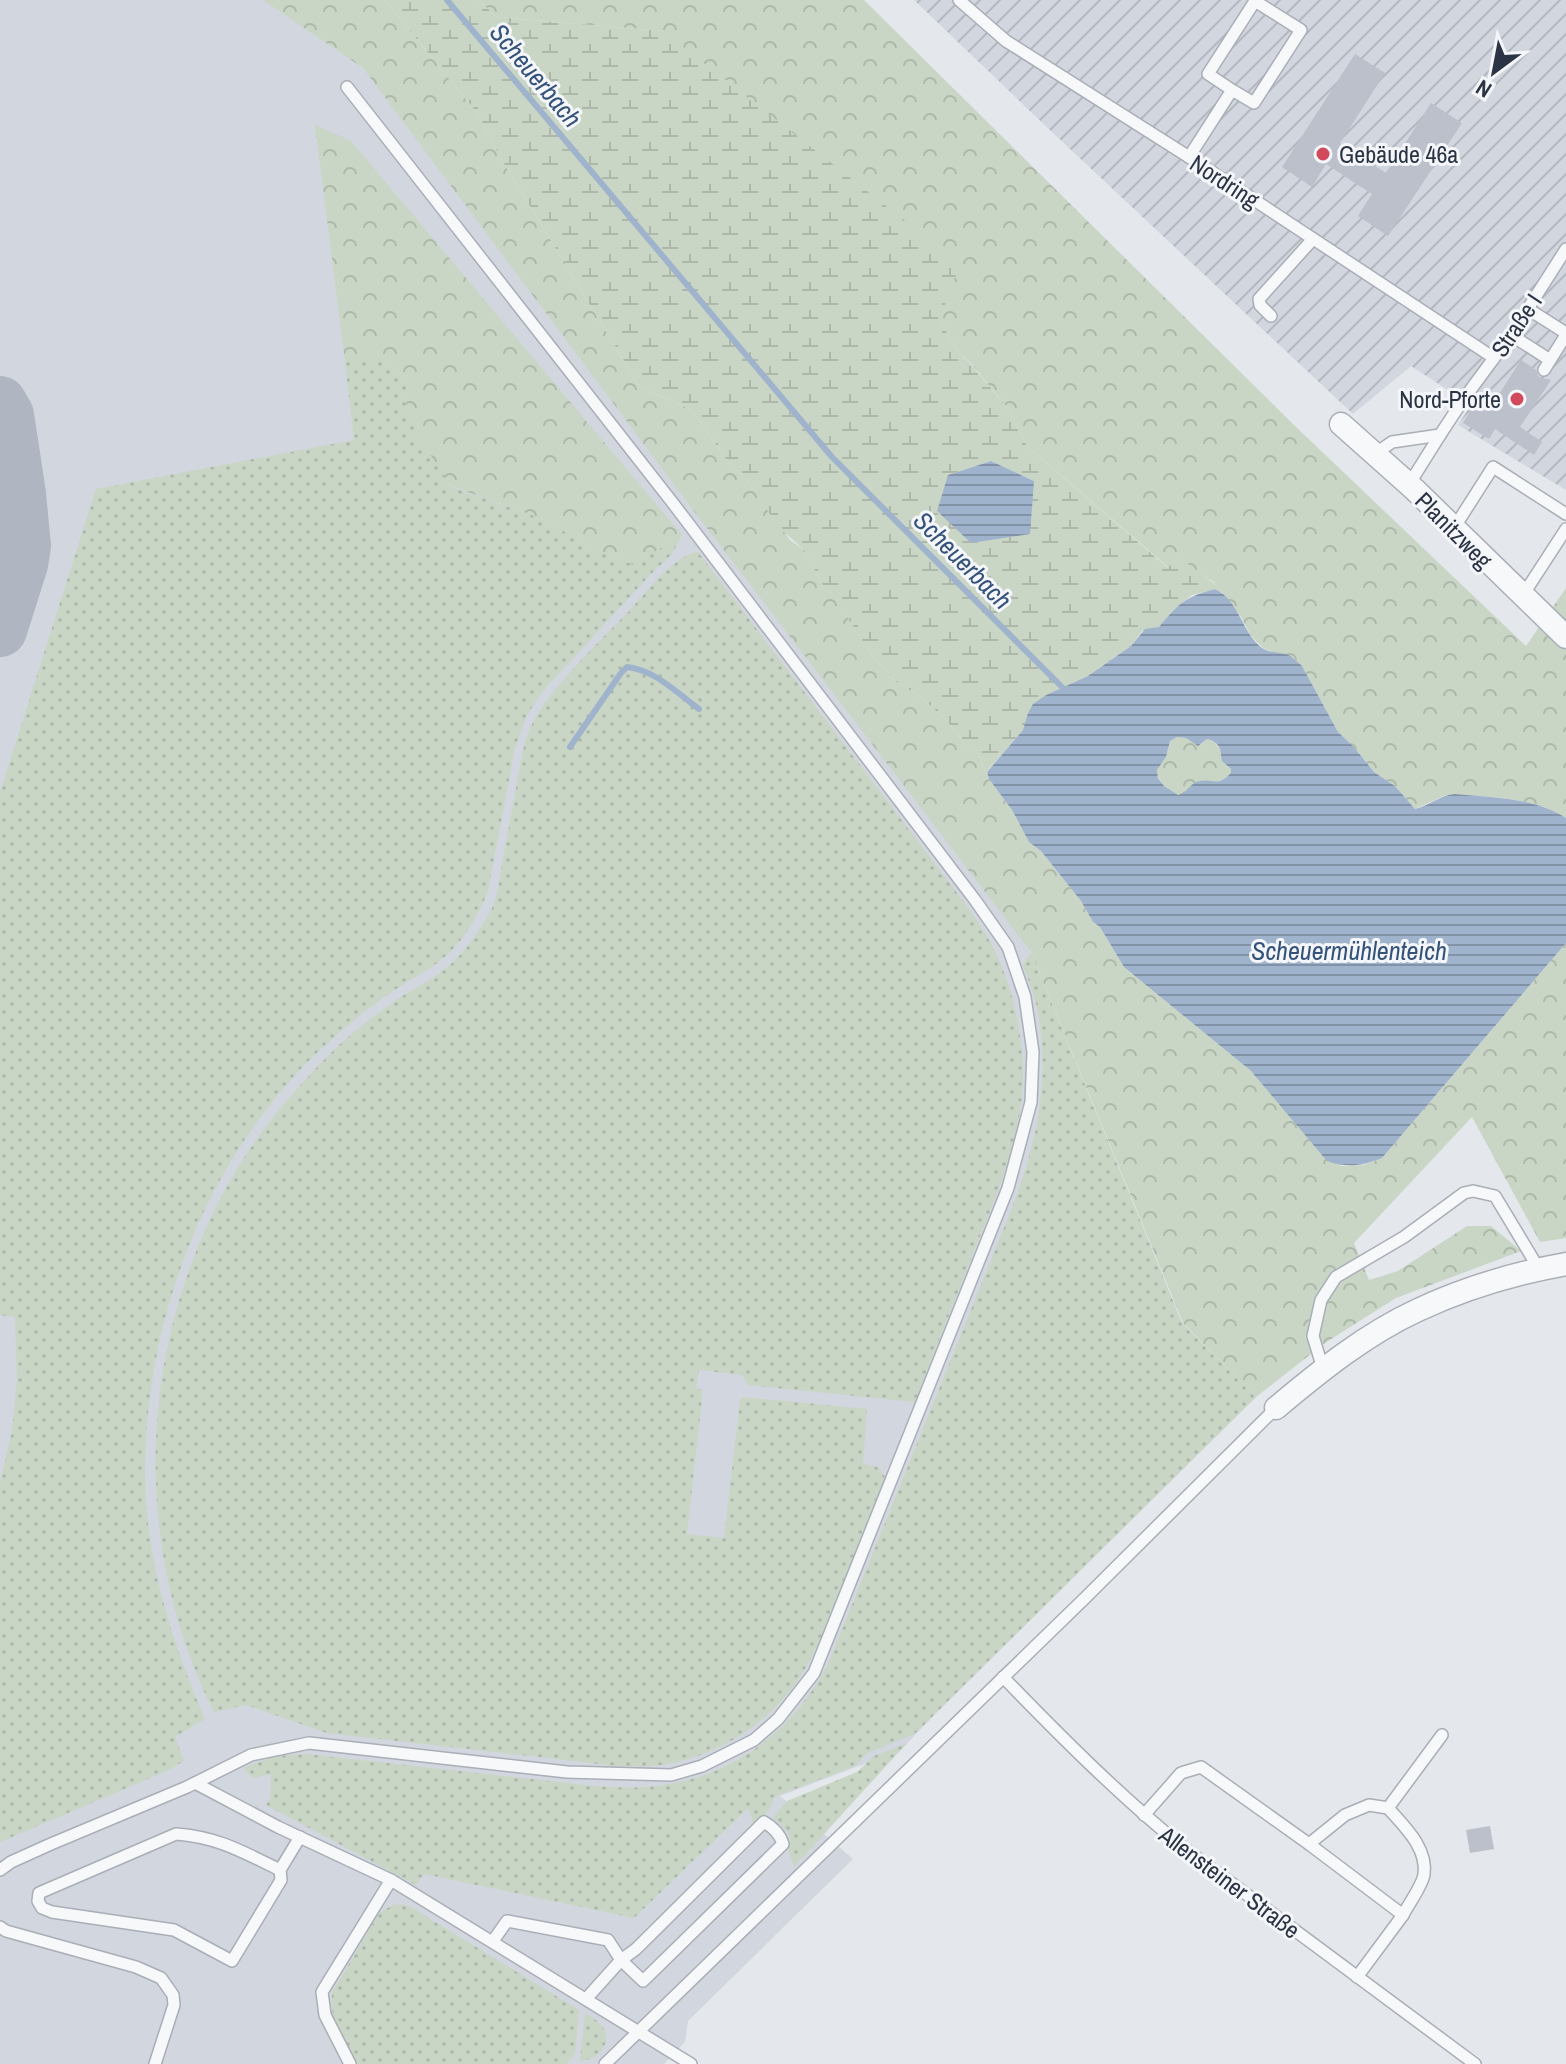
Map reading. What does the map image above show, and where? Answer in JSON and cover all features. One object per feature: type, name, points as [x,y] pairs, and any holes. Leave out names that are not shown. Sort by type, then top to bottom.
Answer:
[{"type":"street","name":"Planitzweg","points":[[1341,424],[1414,489],[1566,637]]},
{"type":"street","points":[[1276,1408],[1323,1369],[1417,1310],[1483,1285],[1566,1264]]},
{"type":"lane","name":"Nordring","points":[[959,0],[1006,41],[1189,157],[1494,358]]},
{"type":"lane","points":[[1255,1],[1301,30],[1254,103],[1232,90],[1208,74],[1255,1]]},
{"type":"lane","points":[[0,1870],[11,1862],[195,1783],[251,1755],[309,1743],[567,1772],[671,1775],[702,1766],[754,1740],[778,1719],[814,1673],[1008,1188],[1031,1102],[1033,1052],[1025,997],[1008,947],[672,502],[347,87]]},
{"type":"lane","points":[[1189,157],[1232,90]]},
{"type":"lane","points":[[1271,316],[1260,305],[1259,299],[1313,239]]},
{"type":"lane","name":"Straße I","points":[[1414,489],[1413,478],[1440,435],[1511,335],[1566,249]]},
{"type":"lane","points":[[1511,335],[1547,365],[1566,334],[1528,309]]},
{"type":"lane","points":[[1381,460],[1382,449],[1392,442],[1440,435]]},
{"type":"lane","points":[[1453,529],[1493,467],[1566,514]]},
{"type":"lane","points":[[1522,596],[1566,529]]},
{"type":"lane","points":[[1323,1369],[1313,1336],[1321,1300],[1336,1277],[1404,1237],[1464,1193],[1473,1191],[1495,1196],[1539,1269]]},
{"type":"lane","points":[[605,2064],[1276,1408]]},
{"type":"lane","name":"Allensteiner Straße","points":[[1003,1677],[1077,1753],[1144,1815],[1246,1896],[1475,2064]]},
{"type":"lane","points":[[1388,1808],[1442,1735]]},
{"type":"lane","points":[[1144,1815],[1181,1773],[1201,1767],[1403,1915]]},
{"type":"lane","points":[[195,1783],[391,1880],[691,2064]]},
{"type":"lane","points":[[1309,1844],[1345,1815],[1369,1805],[1388,1808],[1415,1840],[1424,1862],[1423,1877],[1403,1915],[1357,1977]]},
{"type":"lane","points":[[493,1941],[507,1921],[608,1940],[621,1960],[643,1981],[783,1844],[781,1837],[764,1822],[636,1949],[621,1960],[586,1999]]},
{"type":"lane","points":[[280,1870],[224,1842],[176,1834],[39,1893],[38,1901],[42,1908],[52,1912],[174,1930],[232,1961],[281,1880],[280,1870],[300,1837]]},
{"type":"lane","points":[[350,2064],[325,2015],[322,1992],[391,1880]]},
{"type":"lane","points":[[0,1927],[136,1967],[161,1978],[173,1995],[174,2005],[155,2064]]},
{"type":"shaded area","points":[[0,0],[313,0],[1006,893],[1182,1323],[1256,1397],[901,1750],[780,1796],[853,1859],[688,2021],[685,2042],[664,2064],[0,2064]]},
{"type":"shaded area","points":[[914,0],[1566,0],[1566,490],[1458,425],[1471,405],[1411,366],[1353,414]]},
{"type":"green space","points":[[263,0],[385,0],[478,114],[503,162],[640,387],[692,410],[726,459],[756,490],[790,540],[804,550],[823,586],[837,600],[871,654],[897,682],[922,698],[947,721],[964,743],[976,749],[989,779],[1012,810],[1029,842],[1041,851],[1081,901],[1124,967],[1251,1071],[1341,1166],[1363,1165],[1382,1158],[1566,943],[1566,1238],[1540,1242],[1472,1117],[1354,1243],[1369,1280],[1398,1271],[1467,1226],[1491,1226],[1521,1251],[1396,1298],[1325,1343],[1256,1397],[1183,1323],[1031,952],[684,498],[363,68]]},
{"type":"green space","points":[[385,0],[478,0],[497,17],[663,31],[960,264],[940,319],[956,350],[1005,405],[1027,446],[1167,567],[1183,559],[1224,593],[1215,589],[1192,595],[1173,610],[1159,627],[1142,631],[1131,646],[1088,676],[1046,695],[1023,730],[987,771],[989,779],[976,749],[964,743],[947,721],[922,698],[897,682],[871,654],[837,601],[823,586],[804,550],[783,531],[756,490],[726,459],[692,410],[640,387],[503,162],[478,114]],"holes":[[[991,461],[1034,481],[948,475]]]},
{"type":"green space","points":[[478,0],[864,0],[1295,426],[1526,646],[1566,588],[1566,818],[1527,802],[1455,794],[1415,809],[1395,786],[1374,772],[1338,732],[1302,666],[1283,654],[1263,648],[1251,636],[1241,617],[1214,582],[1192,569],[1183,559],[1168,567],[1027,446],[1005,405],[970,362],[956,350],[940,319],[663,31],[497,17]]},
{"type":"green space","points":[[315,125],[351,141],[682,535],[633,565],[589,547],[546,520],[451,486],[418,436],[406,404],[408,381],[383,361],[345,361]]},
{"type":"green space","points":[[345,361],[383,361],[408,381],[406,404],[451,487],[546,520],[589,547],[633,565],[682,535],[672,554],[542,692],[527,715],[515,748],[488,891],[467,931],[443,958],[345,1028],[280,1092],[245,1139],[215,1188],[191,1241],[171,1296],[157,1352],[148,1410],[145,1468],[149,1533],[162,1596],[181,1659],[205,1719],[175,1737],[184,1761],[0,1842],[0,1482],[12,1431],[17,1381],[15,1317],[0,1315],[0,792],[96,489],[354,440]]},
{"type":"green space","points":[[698,552],[981,926],[1006,977],[1021,1040],[1022,1095],[1014,1142],[991,1210],[915,1402],[748,1385],[742,1375],[699,1370],[696,1388],[703,1390],[687,1534],[724,1538],[740,1400],[744,1397],[867,1409],[863,1464],[878,1467],[885,1477],[827,1622],[798,1680],[770,1713],[716,1749],[675,1763],[617,1766],[327,1733],[246,1705],[214,1712],[188,1651],[169,1587],[159,1523],[156,1457],[160,1392],[172,1327],[191,1264],[229,1183],[253,1145],[294,1092],[350,1035],[442,971],[460,955],[474,936],[495,899],[522,753],[534,720],[558,686],[662,575],[680,560]]},
{"type":"green space","points":[[1177,737],[1200,745],[1207,739],[1213,742],[1231,773],[1218,782],[1195,783],[1184,794],[1177,795],[1164,786],[1157,770],[1166,757],[1170,741]]},
{"type":"green space","points":[[1031,952],[1182,1323],[1256,1397],[914,1734],[868,1753],[855,1766],[776,1796],[764,1817],[754,1825],[748,1808],[634,1918],[424,1874],[416,1885],[266,1805],[270,1798],[271,1774],[254,1778],[244,1768],[275,1756],[307,1754],[594,1786],[632,1788],[684,1781],[711,1773],[735,1761],[779,1729],[798,1709],[829,1662],[1026,1168],[1038,1117],[1043,1066],[1038,1012],[1023,965]]},
{"type":"green space","points":[[907,1743],[794,1867],[788,1849],[789,1835],[773,1817],[787,1801],[857,1772],[874,1756]]},
{"type":"green space","points":[[402,1904],[579,2010],[575,2054],[566,2064],[356,2064],[334,2020],[333,1991],[379,1913]]},
{"type":"green space","points":[[585,2013],[601,2025],[606,2038],[598,2054],[580,2061]]},
{"type":"water","points":[[991,461],[1034,481],[1030,534],[971,543],[937,511],[948,475]]},
{"type":"water","name":"Scheuermühlenteich","points":[[1215,589],[1223,594],[1262,648],[1288,655],[1302,666],[1338,732],[1374,772],[1395,786],[1415,809],[1455,794],[1527,802],[1566,818],[1566,943],[1382,1158],[1368,1163],[1348,1165],[1327,1161],[1251,1071],[1124,967],[1081,901],[1041,851],[1029,842],[987,772],[1023,730],[1033,704],[1088,676],[1131,646],[1145,629],[1159,627],[1183,602]],"holes":[[[1177,737],[1186,738],[1198,746],[1207,739],[1215,742],[1222,761],[1231,773],[1219,781],[1197,782],[1178,795],[1164,786],[1157,770],[1166,757],[1170,741]]]},
{"type":"building","name":"Gebäude 46a","points":[[1355,54],[1385,73],[1340,143],[1386,173],[1431,103],[1462,123],[1388,236],[1358,216],[1372,194],[1326,164],[1312,187],[1282,167]]},
{"type":"building","name":"Nord-Pforte","points":[[1521,360],[1536,370],[1539,377],[1551,380],[1520,427],[1542,442],[1534,455],[1495,429],[1489,439],[1463,423],[1479,397],[1492,405]]},
{"type":"building","points":[[1490,1826],[1494,1849],[1470,1853],[1466,1830]]},
{"type":"waterway","name":"Scheuerbach","points":[[447,0],[832,457],[1066,691]]},
{"type":"waterway","points":[[570,747],[627,667],[656,677],[699,709]]},
{"type":"taxiway","points":[[0,403],[7,415],[24,546],[0,630]]},
{"type":"place","name":"Gebäude 46a","points":[[1323,154]]},
{"type":"place","name":"Nord-Pforte","points":[[1517,399]]}]
